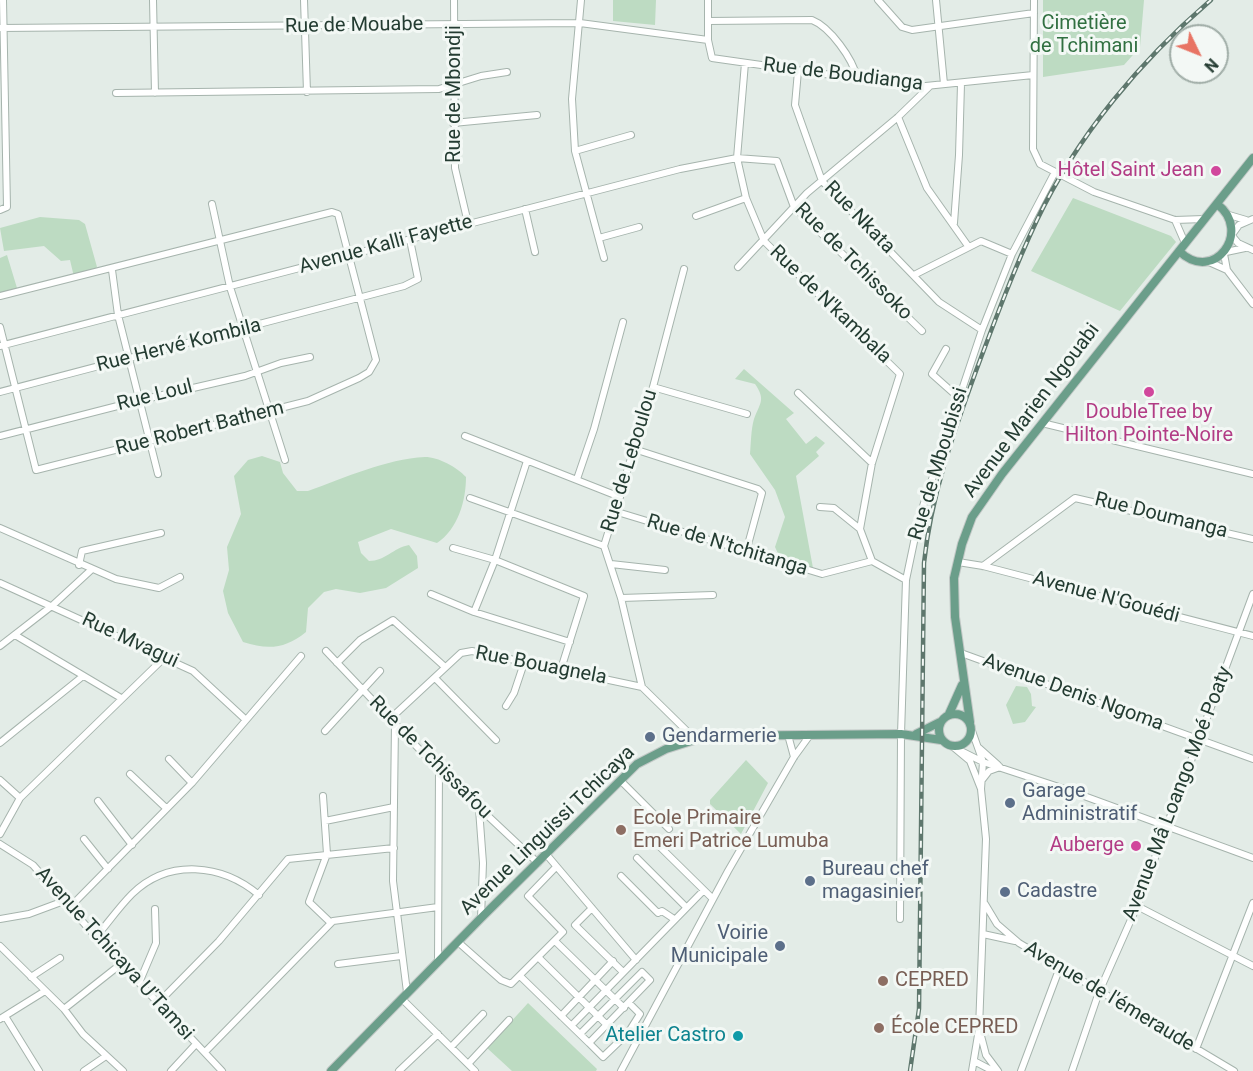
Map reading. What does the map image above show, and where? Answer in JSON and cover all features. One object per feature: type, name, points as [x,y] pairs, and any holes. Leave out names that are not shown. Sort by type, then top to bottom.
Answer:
[{"type":"main road","name":"Avenue Marien Ngouabi","points":[[970,725],[955,617],[954,578],[972,518],[982,500],[1042,423],[1253,158]]},
{"type":"main road","points":[[1168,263],[1189,259],[1209,262],[1225,253],[1234,234],[1225,202],[1226,191]]},
{"type":"main road","points":[[1217,204],[1228,213]]},
{"type":"main road","points":[[1179,252],[1189,259]]},
{"type":"main road","points":[[915,735],[940,722],[949,714],[964,681]]},
{"type":"main road","points":[[915,735],[941,740],[952,746],[964,743],[971,734],[970,725],[961,714],[949,714]]},
{"type":"main road","points":[[940,722],[941,740]]},
{"type":"main road","name":"Avenue Linguissi Tchicaya","points":[[332,1071],[620,780],[651,755],[694,739],[788,735],[915,735]]},
{"type":"street","points":[[3,0],[3,208]]},
{"type":"street","points":[[153,0],[155,93]]},
{"type":"street","points":[[304,0],[307,92]]},
{"type":"street","name":"Rue de Mbondji","points":[[454,0],[455,168],[468,223]]},
{"type":"street","points":[[581,0],[573,99],[575,151],[585,195],[604,258]]},
{"type":"street","points":[[708,0],[708,40]]},
{"type":"street","points":[[878,0],[902,27],[912,30],[1034,13]]},
{"type":"street","points":[[936,0],[944,84]]},
{"type":"street","points":[[1034,0],[1034,156],[1040,164],[1094,192],[1175,220],[1204,219]]},
{"type":"street","points":[[708,21],[812,20],[825,28],[854,66],[857,78]]},
{"type":"street","name":"Rue de Mouabe","points":[[2,28],[304,27],[580,22],[708,40]]},
{"type":"street","name":"Rue de Boudianga","points":[[708,40],[712,58],[909,86],[961,84],[1033,75]]},
{"type":"street","name":"Rue de N'kambala","points":[[745,63],[737,158],[746,198],[764,241],[899,371],[901,378],[872,463]]},
{"type":"street","name":"Rue Nkata","points":[[798,71],[795,105],[822,181],[939,302],[982,330]]},
{"type":"street","points":[[116,93],[439,89],[481,76],[507,72]]},
{"type":"street","points":[[954,223],[959,165],[961,84]]},
{"type":"street","points":[[738,267],[794,207],[931,86]]},
{"type":"street","points":[[453,123],[537,115]]},
{"type":"street","points":[[898,117],[927,188],[954,223],[968,246]]},
{"type":"street","points":[[575,151],[631,135]]},
{"type":"street","name":"Avenue Kalli Fayette","points":[[3,345],[680,169],[737,158],[774,159]]},
{"type":"street","name":"Rue de Tchissoko","points":[[774,159],[779,164],[794,207],[922,331]]},
{"type":"street","name":"Rue de Mboubissi","points":[[900,919],[901,734],[906,580],[919,518],[982,330],[1012,254],[1055,172]]},
{"type":"street","points":[[696,216],[746,198]]},
{"type":"street","points":[[212,204],[230,287],[285,460]]},
{"type":"street","points":[[525,209],[535,252]]},
{"type":"street","points":[[0,296],[112,270],[332,212],[338,214],[358,300]]},
{"type":"street","points":[[1228,213],[1250,219]]},
{"type":"street","points":[[1245,248],[1234,234],[1250,219]]},
{"type":"street","points":[[1175,220],[1185,243]]},
{"type":"street","points":[[599,238],[639,227]]},
{"type":"street","name":"Rue Hervé Kombila","points":[[0,392],[358,300],[417,281],[410,240]]},
{"type":"street","points":[[914,275],[984,240],[1012,254]]},
{"type":"street","points":[[1227,270],[1225,253],[1245,248],[1253,250]]},
{"type":"street","points":[[1209,262],[1227,270],[1253,304]]},
{"type":"street","name":"Rue de Leboulou","points":[[642,687],[621,598],[611,564],[605,555],[604,546],[653,387],[684,269]]},
{"type":"street","points":[[112,270],[118,315],[158,474]]},
{"type":"street","name":"Rue Robert Bathem","points":[[26,430],[36,470],[308,402],[369,372],[376,360],[376,352],[358,300]]},
{"type":"street","points":[[577,479],[594,429],[623,322]]},
{"type":"street","points":[[0,327],[26,430]]},
{"type":"street","points":[[946,349],[932,374],[959,399]]},
{"type":"street","name":"Rue Loul","points":[[0,436],[310,357]]},
{"type":"street","points":[[653,387],[747,414]]},
{"type":"street","points":[[798,393],[872,463],[860,529]]},
{"type":"street","points":[[1042,423],[1253,474]]},
{"type":"street","points":[[465,436],[620,497]]},
{"type":"street","points":[[634,449],[754,486],[762,493],[746,552]]},
{"type":"street","points":[[474,612],[495,560],[527,461]]},
{"type":"street","points":[[470,498],[604,546]]},
{"type":"street","name":"Rue Doumanga","points":[[983,566],[1075,498],[1253,539]]},
{"type":"street","points":[[820,507],[834,508],[860,529],[872,561],[906,580]]},
{"type":"street","name":"Rue de N'tchitanga","points":[[614,511],[822,574],[872,561]]},
{"type":"street","points":[[0,528],[91,570],[152,587],[159,588],[180,578]]},
{"type":"street","points":[[79,565],[79,556],[82,551],[161,533]]},
{"type":"street","points":[[453,548],[495,560],[584,596],[561,669]]},
{"type":"street","name":"Avenue N'Gouédi","points":[[958,562],[983,566],[1253,636]]},
{"type":"street","points":[[611,564],[664,570]]},
{"type":"street","points":[[0,646],[53,605],[91,570]]},
{"type":"street","name":"Rue Mvagui","points":[[0,583],[53,605],[194,671],[246,720]]},
{"type":"street","points":[[431,594],[474,612],[570,642]]},
{"type":"street","name":"Avenue Mâ Loango Moé Poaty","points":[[1072,1071],[1099,992],[1137,906],[1253,594]]},
{"type":"street","points":[[621,598],[713,595]]},
{"type":"street","points":[[337,663],[360,640],[393,620],[445,667]]},
{"type":"street","points":[[15,635],[121,698]]},
{"type":"street","name":"Rue de Tchissafou","points":[[326,651],[439,770],[538,863]]},
{"type":"street","name":"Rue Bouagnela","points":[[393,721],[445,667],[461,653],[472,651],[642,687]]},
{"type":"street","name":"Avenue Denis Ngoma","points":[[961,652],[1253,759]]},
{"type":"street","points":[[70,907],[192,783],[301,656]]},
{"type":"street","points":[[0,834],[20,798],[165,657]]},
{"type":"street","points":[[506,706],[514,693],[524,663]]},
{"type":"street","points":[[325,731],[380,671]]},
{"type":"street","points":[[0,742],[83,676]]},
{"type":"street","points":[[435,678],[496,740]]},
{"type":"street","points":[[642,687],[694,739]]},
{"type":"street","points":[[393,721],[393,881],[405,995],[438,1034],[476,1071]]},
{"type":"street","name":"Avenue Marien Ngouabi","points":[[970,725],[983,762],[981,789],[986,839],[979,1029],[972,1071]]},
{"type":"street","points":[[788,735],[794,757]]},
{"type":"street","points":[[621,1071],[713,899],[794,757],[810,735]]},
{"type":"street","points":[[952,746],[983,762],[1253,858]]},
{"type":"street","name":"Avenue Marien Ngouabi","points":[[978,747],[1001,767]]},
{"type":"street","name":"Avenue Marien Ngouabi","points":[[963,752],[970,761],[981,789]]},
{"type":"street","points":[[169,759],[192,783]]},
{"type":"street","points":[[982,780],[989,771],[1001,767]]},
{"type":"street","points":[[438,962],[439,770]]},
{"type":"street","points":[[130,774],[166,808]]},
{"type":"street","points":[[0,780],[20,798]]},
{"type":"street","points":[[620,780],[669,829]]},
{"type":"street","points":[[322,796],[327,854],[309,902],[331,923]]},
{"type":"street","points":[[98,801],[132,845]]},
{"type":"street","points":[[325,820],[394,807]]},
{"type":"street","points":[[479,808],[483,862],[481,918]]},
{"type":"street","points":[[84,839],[108,869]]},
{"type":"street","points":[[654,841],[713,899]]},
{"type":"street","name":"Avenue Tchicaya U'Tamsi","points":[[0,844],[33,865],[96,937],[222,1071]]},
{"type":"street","points":[[158,1004],[189,974],[288,860],[394,848]]},
{"type":"street","points":[[546,854],[636,960]]},
{"type":"street","points":[[637,858],[686,907]]},
{"type":"street","points":[[459,942],[506,984],[511,984],[563,932],[528,896],[556,867]]},
{"type":"street","points":[[96,937],[132,894],[163,874],[194,868],[218,871],[235,878],[259,895]]},
{"type":"street","points":[[621,876],[658,913],[662,911],[674,919]]},
{"type":"street","points":[[572,1025],[704,890]]},
{"type":"street","points":[[0,919],[29,914],[64,900]]},
{"type":"street","name":"Avenue de l'émeraude","points":[[984,903],[997,924],[1016,941],[1196,1049],[1221,1068],[1233,1071]]},
{"type":"street","points":[[1196,1049],[1253,903]]},
{"type":"street","points":[[1137,906],[1253,966]]},
{"type":"street","points":[[205,1052],[331,923],[346,917],[438,907]]},
{"type":"street","points":[[592,908],[575,926],[623,972]]},
{"type":"street","points":[[139,983],[156,943],[155,909]]},
{"type":"street","name":"Avenue de l'émeraude","points":[[983,934],[1016,941]]},
{"type":"street","points":[[520,976],[603,1057],[628,1033],[640,1014],[614,998],[555,940]]},
{"type":"street","points":[[0,946],[123,1071]]},
{"type":"street","points":[[338,964],[401,956]]},
{"type":"street","points":[[539,957],[607,1025]]},
{"type":"street","points":[[31,977],[60,958]]},
{"type":"street","points":[[561,1016],[613,962]]},
{"type":"street","points":[[64,1009],[121,964]]},
{"type":"street","points":[[1021,1071],[1060,967]]},
{"type":"street","points":[[580,1034],[642,972],[650,980],[589,1043]]},
{"type":"street","points":[[39,1071],[3,1018],[45,991]]},
{"type":"street","points":[[451,1047],[483,1014]]},
{"type":"street","points":[[468,1064],[509,1020]]},
{"type":"street","points":[[979,1029],[986,1055],[998,1071]]},
{"type":"street","points":[[399,1071],[438,1034]]},
{"type":"street","points":[[171,1071],[196,1044]]},
{"type":"street","points":[[84,1071],[106,1056]]},
{"type":"street","points":[[974,1061],[993,1071]]},
{"type":"green space","points":[[613,0],[656,0],[655,25],[613,21]]},
{"type":"green space","name":"Cimetière de Tchimani","points":[[1043,0],[1144,0],[1140,47],[1124,65],[1043,77]]},
{"type":"green space","points":[[1073,198],[1171,236],[1176,242],[1120,311],[1031,271]]},
{"type":"green space","points":[[40,217],[79,220],[85,224],[97,267],[92,273],[74,277],[70,260],[61,261],[44,246],[4,251],[0,228]]},
{"type":"green space","points":[[7,255],[17,288],[0,293],[0,258]]},
{"type":"green space","points":[[744,369],[794,413],[786,419],[806,444],[816,436],[825,443],[816,452],[819,456],[796,476],[813,568],[781,560],[775,547],[785,517],[775,490],[750,454],[753,423],[761,398],[755,384],[735,379]]},
{"type":"green space","points":[[262,456],[280,462],[283,473],[297,491],[308,491],[395,461],[430,457],[447,463],[466,477],[462,505],[450,530],[437,543],[391,529],[358,542],[361,553],[369,561],[380,559],[409,545],[417,556],[418,568],[386,588],[360,593],[336,589],[324,592],[308,608],[306,632],[298,638],[283,645],[268,647],[252,645],[243,642],[228,613],[223,591],[229,570],[227,547],[241,514],[234,476],[248,460]]},
{"type":"green space","points":[[1016,686],[1027,687],[1031,694],[1032,706],[1036,707],[1025,722],[1013,724],[1006,705]]},
{"type":"green space","points":[[746,760],[768,783],[741,834],[710,804],[710,800]]},
{"type":"green space","points":[[528,1003],[597,1069],[596,1071],[512,1071],[487,1048]]},
{"type":"railway","points":[[910,1071],[919,1009],[924,563],[937,489],[967,395],[1005,295],[1053,189],[1091,129],[1113,101],[1160,48],[1211,0]]},
{"type":"place","name":"Hôtel Saint Jean","points":[[1216,171]]},
{"type":"place","name":"DoubleTree by Hilton Pointe-Noire","points":[[1149,392]]},
{"type":"place","name":"Gendarmerie","points":[[650,737]]},
{"type":"place","name":"Garage Administratif","points":[[1010,803]]},
{"type":"place","name":"Ecole Primaire Emeri Patrice Lumuba","points":[[621,830]]},
{"type":"place","name":"Auberge","points":[[1136,846]]},
{"type":"place","name":"Bureau chef magasinier","points":[[810,881]]},
{"type":"place","name":"Cadastre","points":[[1005,892]]},
{"type":"place","name":"Voirie Municipale","points":[[780,946]]},
{"type":"place","name":"CEPRED","points":[[883,981]]},
{"type":"place","name":"École CEPRED","points":[[879,1028]]},
{"type":"place","name":"Atelier Castro","points":[[738,1036]]}]
